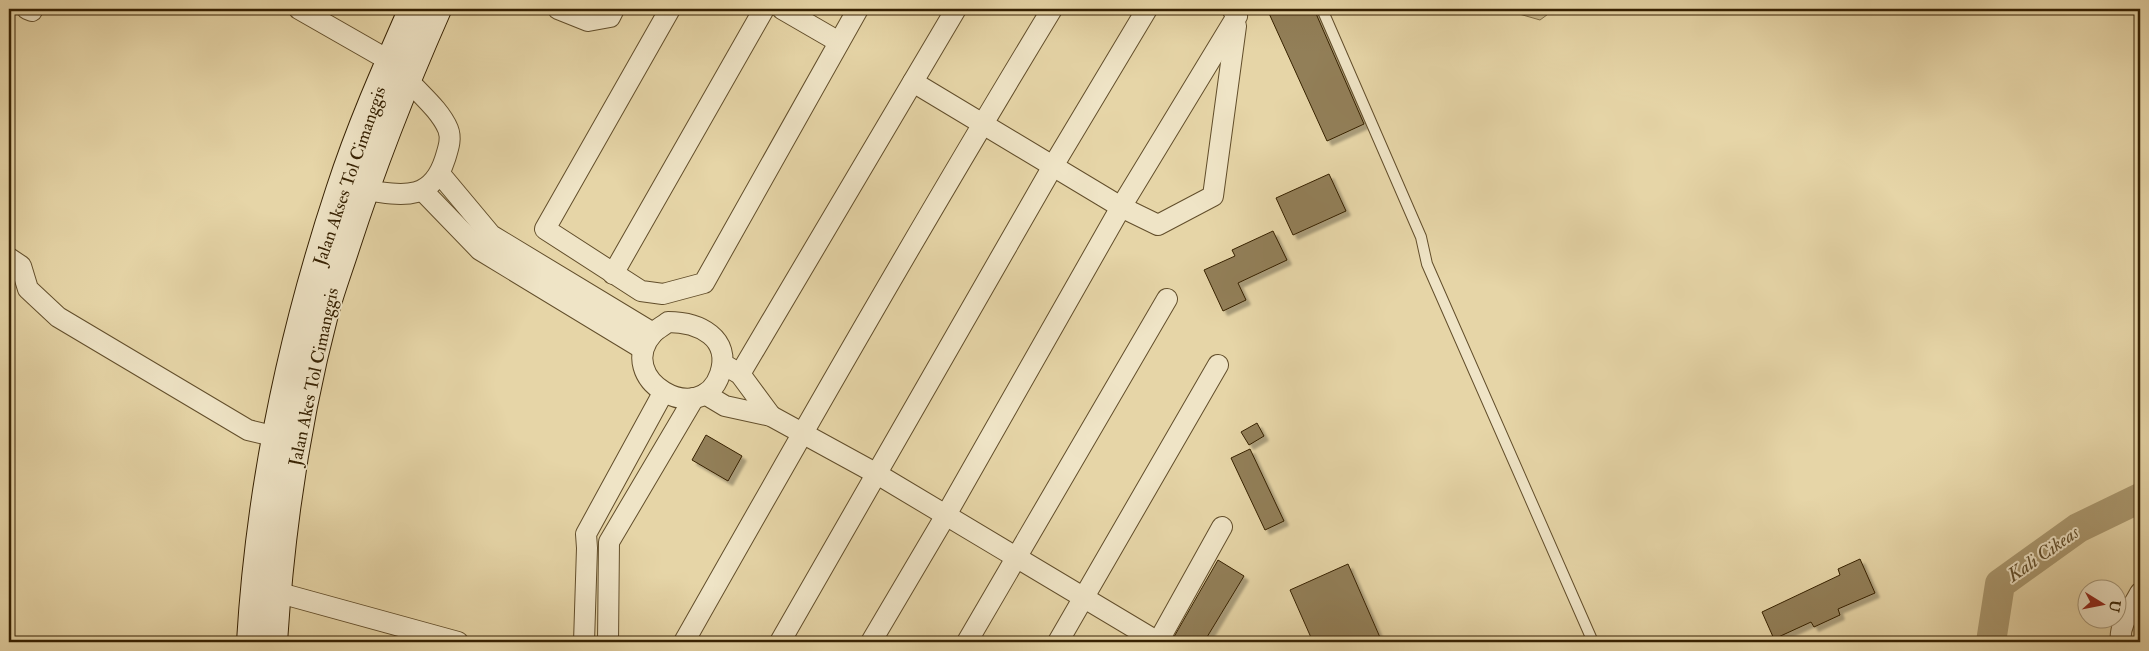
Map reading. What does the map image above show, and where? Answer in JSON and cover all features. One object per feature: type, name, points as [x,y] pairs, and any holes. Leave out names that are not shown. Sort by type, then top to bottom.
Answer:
[{"type":"main road","name":"Jalan Akses Tol Cimanggis","points":[[251,642],[255,581],[287,439],[307,301],[340,190],[398,70],[414,9]]},
{"type":"main road","name":"Jalan Akes Tol Cimanggis","points":[[273,642],[287,439],[325,310],[364,190],[398,70],[437,9]]},
{"type":"street","points":[[299,9],[398,70],[440,116],[448,130],[450,145],[440,174],[423,191],[396,194],[364,190]]},
{"type":"street","points":[[558,9],[588,21],[610,17],[614,9]]},
{"type":"street","points":[[670,9],[545,229],[641,291],[663,294],[704,283],[858,9]]},
{"type":"street","points":[[613,274],[764,9]]},
{"type":"street","points":[[782,9],[839,42]]},
{"type":"street","points":[[608,642],[609,542],[700,396],[732,369],[913,82],[956,9]]},
{"type":"street","points":[[684,642],[802,433],[982,123],[1052,9]]},
{"type":"street","points":[[780,642],[1053,166],[1147,9]]},
{"type":"street","points":[[913,82],[1121,207],[1158,225],[1213,196],[1235,12]]},
{"type":"street","points":[[871,642],[1235,12]]},
{"type":"street","points":[[440,174],[491,235],[648,341]]},
{"type":"street","points":[[423,191],[480,250],[648,341]]},
{"type":"street","points":[[9,258],[21,266],[28,289],[58,317],[248,430],[287,439]]},
{"type":"street","points":[[684,288],[684,322]]},
{"type":"street","points":[[967,642],[1167,299]]},
{"type":"street","points":[[771,416],[732,369],[716,341],[707,332],[684,322],[668,322],[648,341],[643,364],[655,387],[663,393],[680,399],[700,396],[725,406],[771,416],[877,474],[1084,596],[1158,642],[1222,527]]},
{"type":"street","points":[[1058,642],[1218,365]]},
{"type":"street","points":[[584,642],[586,534],[663,393]]},
{"type":"street","points":[[586,534],[609,542]]},
{"type":"street","points":[[276,592],[458,642]]},
{"type":"street","points":[[2121,642],[2124,623],[2140,593]]},
{"type":"lane","points":[[1322,9],[1421,237],[1427,264],[1593,642]]},
{"type":"shaded area","points":[[1502,9],[1555,9],[1540,20]]},
{"type":"building","points":[[1267,9],[1314,9],[1364,124],[1327,141]]},
{"type":"building","points":[[1329,174],[1346,211],[1293,235],[1276,198]]},
{"type":"building","points":[[1273,231],[1287,260],[1238,283],[1246,300],[1223,311],[1204,270],[1235,256],[1232,250]]},
{"type":"building","points":[[1257,423],[1264,436],[1249,445],[1241,432]]},
{"type":"building","points":[[706,435],[742,456],[728,481],[692,460]]},
{"type":"building","points":[[1250,449],[1284,521],[1265,530],[1231,458]]},
{"type":"building","points":[[1860,559],[1875,593],[1838,609],[1840,615],[1814,627],[1811,622],[1774,639],[1762,612],[1840,575],[1838,569]]},
{"type":"building","points":[[1218,560],[1244,576],[1204,642],[1171,642]]},
{"type":"building","points":[[1348,564],[1382,642],[1313,642],[1290,590]]},
{"type":"waterway","name":"Kali Cikeas","points":[[1991,642],[2000,584],[2078,528],[2140,498]]}]
